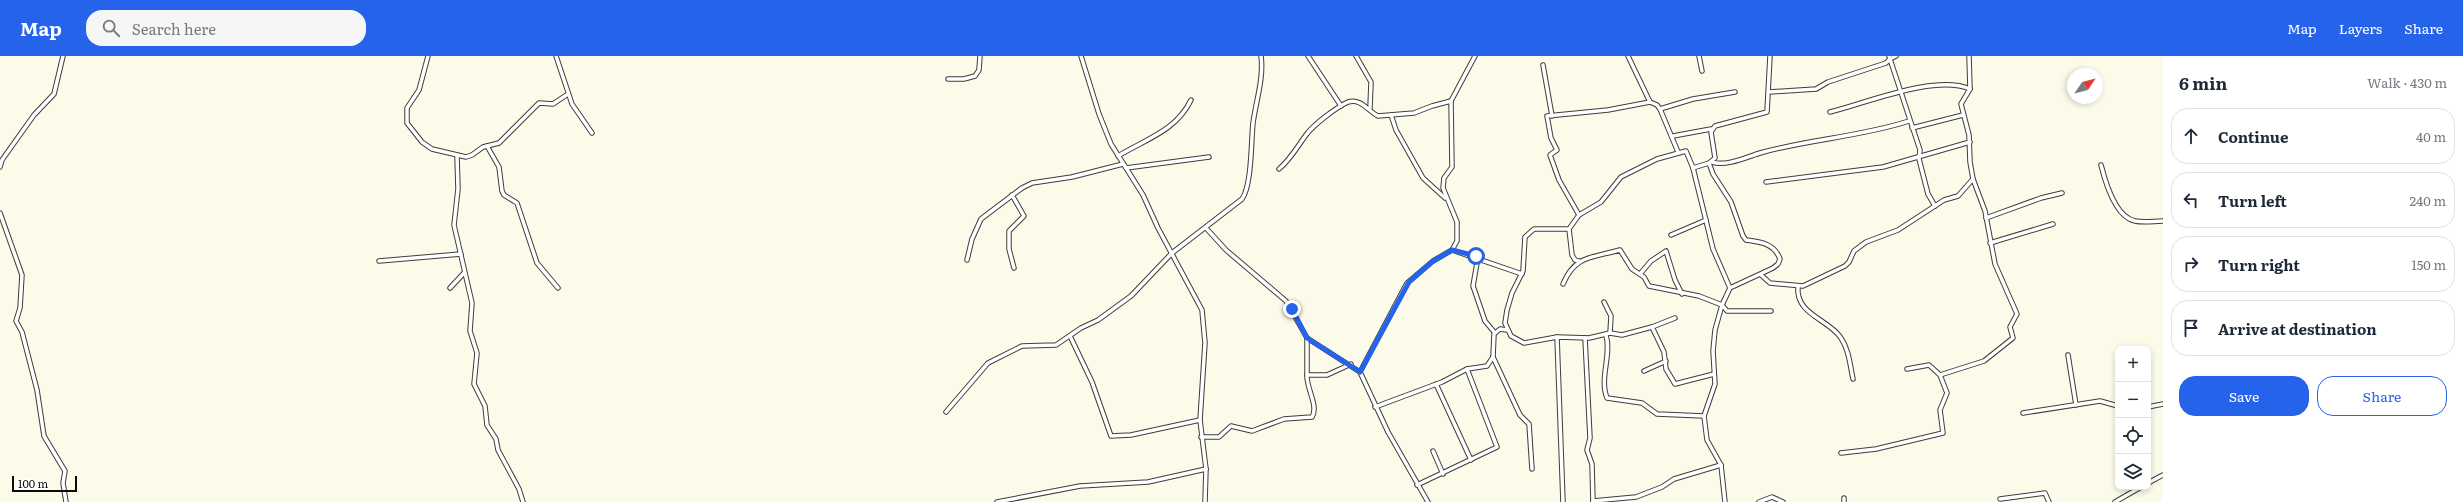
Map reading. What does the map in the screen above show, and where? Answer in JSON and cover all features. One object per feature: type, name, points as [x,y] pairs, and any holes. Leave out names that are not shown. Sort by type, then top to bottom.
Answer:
[{"type":"street","points":[[0,167],[2,160],[34,115],[54,94],[63,56]]},
{"type":"street","points":[[428,56],[419,90],[407,108],[407,122],[427,146],[457,156],[472,155],[481,148],[499,144],[539,103],[553,104],[568,94]]},
{"type":"street","points":[[556,56],[568,94],[577,114],[592,133]]},
{"type":"street","points":[[948,79],[964,79],[975,76],[979,70],[980,56]]},
{"type":"street","points":[[1081,56],[1101,119],[1118,156],[1143,195],[1158,228],[1198,301],[1204,320],[1205,344],[1200,420],[1206,469],[1205,502]]},
{"type":"street","points":[[946,412],[983,368],[994,359],[1022,346],[1056,345],[1080,328],[1098,320],[1131,296],[1172,253],[1206,228],[1217,216],[1242,199],[1245,194],[1262,69],[1261,56]]},
{"type":"street","points":[[1308,56],[1341,106]]},
{"type":"street","points":[[1356,56],[1371,82],[1370,109]]},
{"type":"street","points":[[1360,372],[1409,282],[1433,261],[1452,250],[1457,237],[1457,222],[1443,188],[1444,178],[1452,164],[1450,102],[1474,56]]},
{"type":"street","points":[[1628,56],[1650,102]]},
{"type":"street","points":[[1699,56],[1702,70]]},
{"type":"street","points":[[1673,136],[1711,129],[1715,126],[1766,112],[1769,92],[1770,56]]},
{"type":"street","points":[[1769,92],[1816,89],[1828,82],[1886,63],[1890,57],[1896,56]]},
{"type":"street","points":[[1940,376],[1984,361],[2013,338],[2010,327],[2017,314],[1996,268],[1986,218],[1973,180],[1970,162],[1970,142],[1961,102],[1970,88],[1968,56]]},
{"type":"street","points":[[1890,57],[1902,91],[1920,157],[1928,194],[1935,206]]},
{"type":"street","points":[[1543,65],[1552,116]]},
{"type":"street","points":[[1830,112],[1902,91],[1958,84],[1970,88]]},
{"type":"street","points":[[1660,109],[1693,99],[1735,92]]},
{"type":"street","points":[[1118,156],[1171,127],[1182,117],[1191,100]]},
{"type":"street","points":[[1279,169],[1290,159],[1306,134],[1341,106],[1354,101],[1367,106],[1378,116],[1414,113],[1450,102]]},
{"type":"street","points":[[1579,215],[1559,180],[1550,155],[1556,150],[1546,119],[1552,116],[1608,110],[1650,102],[1657,105],[1660,109],[1673,136],[1678,152]]},
{"type":"street","points":[[1391,115],[1419,172],[1436,192],[1446,198]]},
{"type":"street","points":[[1912,128],[1963,115]]},
{"type":"street","points":[[1693,168],[1711,162],[1729,162],[1793,146],[1874,132],[1909,121]]},
{"type":"street","points":[[1711,129],[1714,158],[1711,162],[1713,174],[1729,197],[1744,238],[1768,245],[1778,256],[1778,264],[1760,275],[1730,288],[1722,305],[1714,339],[1715,384],[1704,416],[1707,440],[1721,465],[1725,502]]},
{"type":"street","points":[[1766,182],[1865,170],[1920,157],[1970,142]]},
{"type":"street","points":[[487,146],[499,168],[502,191],[504,195],[517,203],[537,263],[558,288]]},
{"type":"street","points":[[1580,261],[1575,260],[1572,256],[1569,229],[1579,215],[1601,202],[1621,177],[1657,159],[1678,152],[1687,151],[1693,168],[1716,259],[1730,288]]},
{"type":"street","points":[[457,156],[458,189],[454,225],[472,303],[470,331],[477,352],[474,384],[486,406],[487,425],[496,439],[498,450],[519,489],[523,502]]},
{"type":"street","points":[[1126,168],[1209,157]]},
{"type":"street","points":[[967,260],[972,239],[981,219],[1012,195],[1032,183],[1072,177],[1123,164]]},
{"type":"street","points":[[2101,165],[2109,192],[2124,214],[2134,221],[2163,220]]},
{"type":"street","points":[[1760,275],[1770,283],[1798,286],[1806,285],[1845,266],[1849,262],[1854,251],[1866,242],[1898,230],[1935,206],[1958,196],[1973,180]]},
{"type":"street","points":[[1986,218],[2041,198],[2062,193]]},
{"type":"street","points":[[1012,195],[1024,216],[1009,231],[1009,249],[1014,268]]},
{"type":"street","points":[[0,213],[22,274],[20,308],[16,321],[22,332],[27,359],[37,390],[44,436],[65,471],[63,484],[66,502]]},
{"type":"street","points":[[1671,235],[1706,220]]},
{"type":"street","points":[[0,228],[4,222]]},
{"type":"street","points":[[1990,243],[2053,224]]},
{"type":"street","points":[[1206,228],[1226,250],[1286,301],[1307,338],[1350,364],[1360,372],[1376,407],[1426,501]]},
{"type":"street","points":[[1569,229],[1534,229],[1527,234],[1523,240],[1525,255],[1522,274],[1508,301],[1505,323],[1507,330],[1514,339],[1524,343],[1556,337],[1585,338],[1610,333],[1622,335],[1652,327],[1675,318]]},
{"type":"street","points":[[1452,250],[1462,254],[1478,257],[1522,274]]},
{"type":"street","points":[[1563,284],[1568,272],[1580,261],[1620,250],[1632,268],[1644,277],[1647,285],[1682,294],[1699,296],[1722,305],[1727,311],[1771,311]]},
{"type":"street","points":[[1640,274],[1651,261],[1666,251],[1675,280],[1682,294]]},
{"type":"street","points":[[379,261],[461,254]]},
{"type":"street","points":[[1376,407],[1436,384],[1467,369],[1487,366],[1493,357],[1495,333],[1485,321],[1473,286],[1478,257]]},
{"type":"street","points":[[450,288],[464,272]]},
{"type":"street","points":[[1798,286],[1797,294],[1806,310],[1842,338],[1849,355],[1853,379]]},
{"type":"street","points":[[1604,302],[1611,316],[1610,333]]},
{"type":"street","points":[[1495,333],[1505,323]]},
{"type":"street","points":[[1652,327],[1666,361],[1666,369],[1672,381],[1677,385],[1714,374]]},
{"type":"street","points":[[1500,329],[1507,330]]},
{"type":"street","points":[[1606,335],[1609,351],[1605,381],[1607,398],[1642,403],[1657,414],[1704,416]]},
{"type":"street","points":[[1070,336],[1092,382],[1111,436],[1131,435],[1200,420]]},
{"type":"street","points":[[1556,337],[1563,502]]},
{"type":"street","points":[[1202,437],[1219,437],[1231,426],[1252,431],[1284,419],[1312,417],[1314,411],[1307,375],[1307,338]]},
{"type":"street","points":[[1585,338],[1590,438],[1587,450],[1592,464],[1593,501],[1636,497],[1662,488],[1674,479],[1721,465]]},
{"type":"street","points":[[2068,356],[2076,405]]},
{"type":"street","points":[[1493,357],[1520,416],[1529,424],[1532,469]]},
{"type":"street","points":[[1644,371],[1666,361]]},
{"type":"street","points":[[1307,375],[1327,375],[1350,364]]},
{"type":"street","points":[[1840,453],[1876,449],[1943,433],[1940,410],[1947,393],[1940,376],[1929,365],[1907,369]]},
{"type":"street","points":[[1417,485],[1443,474],[1496,447],[1467,369]]},
{"type":"street","points":[[1436,384],[1471,460]]},
{"type":"street","points":[[2024,413],[2100,401],[2115,405]]},
{"type":"street","points":[[2151,406],[2163,404]]},
{"type":"street","points":[[1433,451],[1443,474]]},
{"type":"street","points":[[997,502],[1075,487],[1142,483],[1206,469]]},
{"type":"street","points":[[2151,481],[2163,475]]},
{"type":"street","points":[[2116,502],[2136,490]]},
{"type":"street","points":[[2000,499],[2045,493],[2049,502]]},
{"type":"street","points":[[1759,502],[1772,497],[1783,502]]},
{"type":"route","points":[[1292,309],[1307,338],[1335,354],[1360,372],[1407,284],[1412,278],[1433,261],[1452,250],[1460,254],[1476,256]]}]
